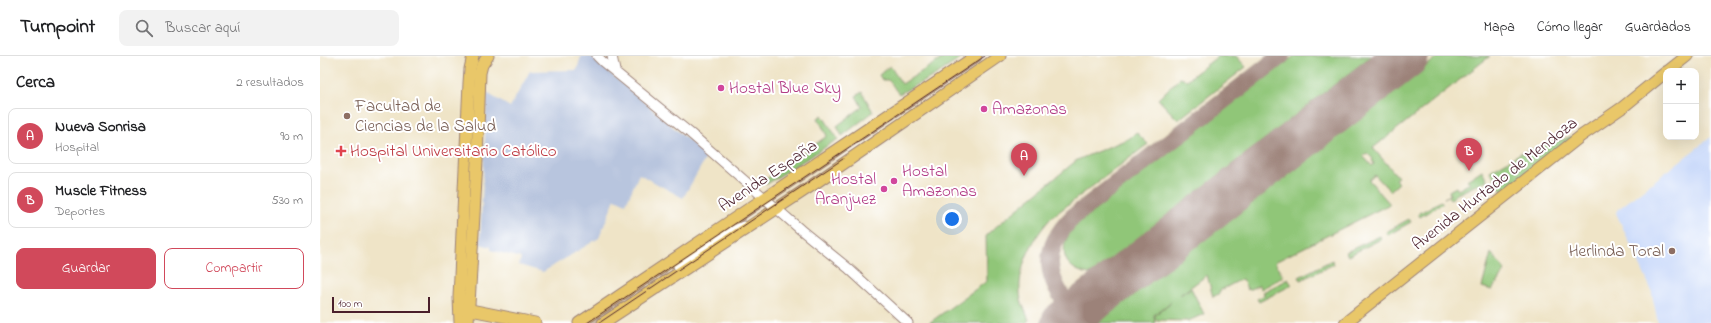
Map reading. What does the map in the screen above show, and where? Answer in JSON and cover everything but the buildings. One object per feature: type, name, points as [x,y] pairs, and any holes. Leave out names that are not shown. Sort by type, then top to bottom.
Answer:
[{"type":"main road","points":[[460,323],[464,308],[477,161],[480,73],[482,65],[488,56]]},
{"type":"main road","name":"Avenida España","points":[[579,323],[976,56]]},
{"type":"main road","name":"Avenida España","points":[[603,323],[773,211],[1000,56]]},
{"type":"main road","name":"Avenida Hurtado de Mendoza","points":[[1672,68],[1687,56]]},
{"type":"main road","points":[[468,323],[464,308],[466,160],[470,70],[474,58]]},
{"type":"main road","name":"Avenida Hurtado de Mendoza","points":[[1345,323],[1581,136],[1623,107],[1663,75]]},
{"type":"main road","points":[[466,160],[477,161]]},
{"type":"main road","points":[[464,308],[535,323]]},
{"type":"street","points":[[597,56],[602,62],[690,133],[765,199],[773,211],[801,230],[848,268],[908,323]]},
{"type":"street","points":[[612,56],[615,71]]},
{"type":"street","name":"Avenida España","points":[[678,266],[725,234],[773,211]]},
{"type":"shaded area","points":[[581,56],[590,56],[707,156],[683,198],[639,174],[626,204],[615,199],[599,238],[543,272],[519,265],[521,258],[491,250],[491,247],[480,244],[487,93],[510,107],[530,71],[577,70]]},
{"type":"shaded area","name":"Herlinda Toral","points":[[1711,137],[1711,323],[1658,323],[1651,289],[1616,213],[1617,210]]},
{"type":"green space","points":[[946,56],[965,56],[934,76],[899,94],[888,80],[882,80],[879,75],[890,66],[902,84]]},
{"type":"green space","points":[[1218,56],[1236,56],[1246,67],[1178,120],[1158,99],[1180,78],[1187,80]]},
{"type":"green space","points":[[1294,56],[1371,56],[1097,270],[1090,274],[1080,272],[1073,268],[1065,256],[1064,249],[1069,234],[1075,226]]},
{"type":"green space","points":[[1439,56],[1490,56],[1373,148],[1398,177],[1395,179],[1399,183],[1390,191],[1375,175],[1369,180],[1390,204],[1275,262],[1283,277],[1261,289],[1259,285],[1248,290],[1242,279],[1219,291],[1220,293],[1213,297],[1207,275],[1180,295],[1191,288],[1204,314],[1188,321],[1155,320],[1155,315],[1171,302],[1154,315],[1155,323],[1096,323]],"holes":[[[1367,153],[1373,159],[1374,164],[1372,166],[1363,156]]]},
{"type":"green space","points":[[862,92],[873,112],[842,136],[837,126],[862,107],[856,96]]},
{"type":"green space","points":[[822,115],[838,139],[767,184],[762,182],[827,136],[818,118]]},
{"type":"green space","points":[[1136,132],[1148,144],[1052,217],[1032,244],[1023,266],[1020,289],[1021,300],[1029,320],[1026,323],[929,323],[987,281],[986,235],[1077,160],[1130,138]]},
{"type":"green space","points":[[1579,134],[1506,195],[1501,190],[1490,171],[1521,153]]},
{"type":"green space","points":[[1482,170],[1487,180],[1457,194],[1450,200],[1448,197],[1444,198],[1450,195],[1449,191],[1456,187],[1458,190],[1470,183],[1467,180]]},
{"type":"green space","points":[[1441,201],[1443,203],[1420,217],[1418,214]]},
{"type":"green space","points":[[1409,219],[1411,222],[1388,235],[1386,232]]},
{"type":"green space","points":[[1380,236],[1381,239],[1348,256],[1346,252]]},
{"type":"green space","points":[[1491,253],[1505,270],[1492,290],[1482,287]]},
{"type":"green space","points":[[1332,260],[1334,264],[1301,280],[1299,277]]},
{"type":"green space","points":[[1288,279],[1292,285],[1259,302],[1257,299],[1265,295],[1263,292]]},
{"type":"taxiway","points":[[1075,314],[1057,289],[1052,277],[1050,265],[1051,253],[1055,241],[1063,229],[1074,216],[1281,56]]},
{"type":"runway","points":[[1063,323],[1407,56]]},
{"type":"tunnel","points":[[593,323],[678,266]]},
{"type":"tram line","points":[[587,323],[985,56]]},
{"type":"tram line","points":[[599,323],[843,159]]},
{"type":"place","name":"Hostal Blue Sky","points":[[721,88]]},
{"type":"place","name":"Amazonas","points":[[984,109]]},
{"type":"place","name":"Facultad de Ciencias de la Salud","points":[[347,116]]},
{"type":"place","name":"Hospital Universitario Católico","points":[[341,151]]},
{"type":"place","name":"Muscle Fitness","points":[[1469,171]]},
{"type":"place","name":"Nueva Sonrisa","points":[[1024,176]]},
{"type":"place","name":"Hostal Amazonas","points":[[894,181]]},
{"type":"place","name":"Hostal Aranjuez","points":[[884,189]]},
{"type":"place","name":"Herlinda Toral","points":[[1672,251]]}]
